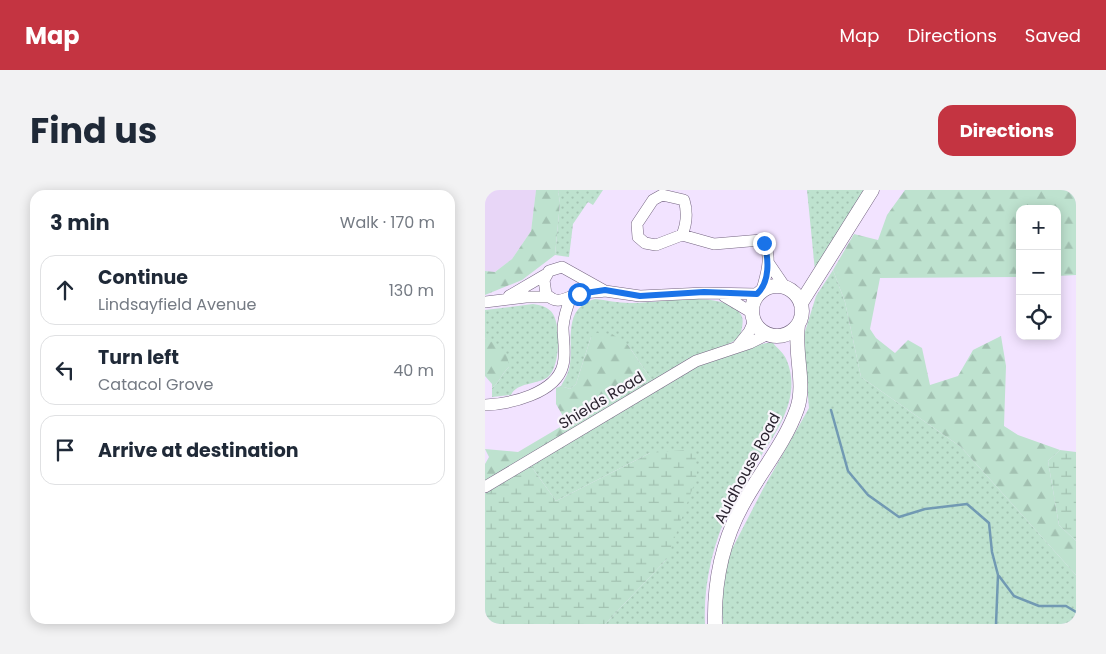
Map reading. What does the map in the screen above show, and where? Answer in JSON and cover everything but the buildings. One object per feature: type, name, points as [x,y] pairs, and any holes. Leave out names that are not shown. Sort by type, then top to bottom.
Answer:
[{"type":"street","points":[[801,303],[872,190]]},
{"type":"street","points":[[682,236],[686,227],[687,210],[683,200],[674,196],[662,195],[653,200],[636,228],[638,237],[645,243],[656,245],[682,236],[714,244],[761,240],[764,243],[768,262],[786,287],[798,296],[802,311],[798,325],[785,335],[771,335]]},
{"type":"street","points":[[737,347],[749,332],[768,262]]},
{"type":"street","points":[[503,299],[557,267],[571,271],[605,290],[640,296],[760,292],[773,285],[786,287],[801,283],[824,268]]},
{"type":"street","points":[[485,405],[518,401],[544,388],[556,378],[563,366],[563,326],[577,283],[571,271]]},
{"type":"street","points":[[545,275],[544,289],[551,298],[563,326]]},
{"type":"street","points":[[485,302],[503,299],[551,298],[561,301],[572,296],[605,290]]},
{"type":"street","points":[[720,294],[753,316],[761,330],[787,346],[796,358]]},
{"type":"street","name":"Auldhouse Road","points":[[715,624],[719,574],[733,526],[743,503],[784,437],[797,408],[800,382],[796,358],[798,325]]},
{"type":"street","name":"Shields Road","points":[[485,487],[696,361],[771,335]]},
{"type":"shaded area","points":[[485,190],[536,190],[531,231],[512,259],[495,272],[485,271]]},
{"type":"green space","points":[[536,190],[558,190],[560,203],[555,255],[522,280],[485,295],[485,271],[495,272],[512,259],[531,231]]},
{"type":"green space","points":[[558,190],[603,190],[593,205],[588,202],[573,224],[569,257],[555,255],[560,203]]},
{"type":"green space","points":[[807,190],[865,190],[815,271]]},
{"type":"green space","points":[[905,190],[1076,190],[1076,275],[1061,276],[1061,205],[1016,205],[1016,277],[880,278],[870,329],[876,338],[895,353],[908,340],[922,348],[930,385],[958,376],[973,350],[1001,336],[1006,366],[1004,426],[1018,435],[1060,450],[1048,461],[1059,525],[1076,541],[1076,575],[961,447],[861,377],[845,302],[833,270],[854,234],[878,240],[887,215]]},
{"type":"green space","points":[[833,270],[845,302],[861,377],[961,447],[1076,575],[1076,624],[723,624],[719,574],[763,489],[809,408],[803,338],[816,296]]},
{"type":"green space","points":[[595,299],[621,303],[687,299],[717,301],[729,305],[741,315],[743,324],[740,338],[653,382],[628,345],[591,337],[576,384],[570,389],[561,386],[569,367],[574,317],[578,309],[585,303]]},
{"type":"green space","points":[[533,304],[549,310],[556,320],[558,347],[552,372],[543,380],[518,388],[511,395],[492,397],[492,388],[509,367],[485,338],[485,310]]},
{"type":"green space","points":[[597,333],[612,334],[628,345],[653,382],[485,481],[485,464],[489,457],[485,449],[518,452],[567,423],[556,404],[556,388],[561,386],[570,389],[576,384],[591,337]]},
{"type":"green space","points":[[485,338],[502,349],[509,361],[509,367],[492,388],[492,384],[485,376]]},
{"type":"green space","points":[[766,343],[773,343],[786,358],[791,380],[790,398],[784,416],[775,433],[743,483],[721,528],[708,575],[705,624],[605,624],[667,559],[650,453],[556,501],[531,466],[544,456],[703,362]]},
{"type":"green space","points":[[695,449],[697,476],[667,559],[605,624],[485,624],[485,493],[531,466],[556,501],[650,453]]},
{"type":"green space","points":[[1060,450],[1076,452],[1076,541],[1059,525],[1048,461]]},
{"type":"waterway","points":[[831,410],[848,471],[868,495],[899,517],[925,509],[967,504],[989,523],[992,552],[998,575],[996,624]]},
{"type":"waterway","points":[[999,576],[1014,596],[1039,606],[1066,606],[1076,612]]},
{"type":"route","points":[[579,294],[605,290],[619,294],[640,296],[704,292],[757,294],[762,290],[768,262],[764,243]]}]
